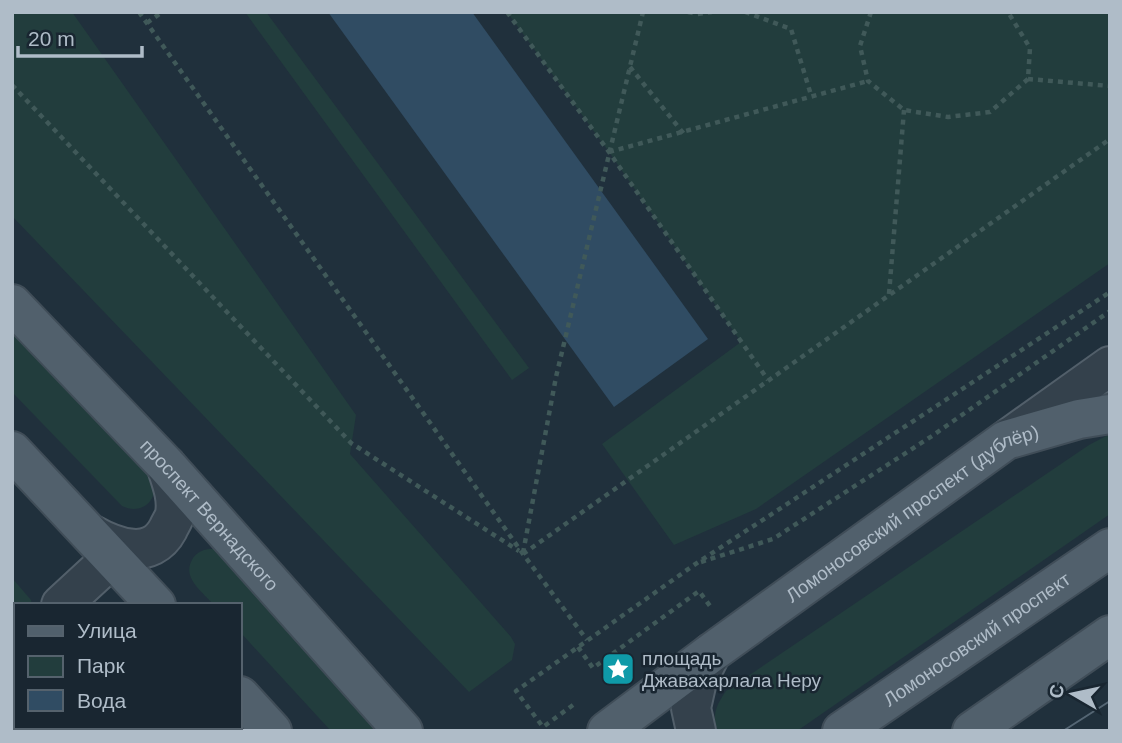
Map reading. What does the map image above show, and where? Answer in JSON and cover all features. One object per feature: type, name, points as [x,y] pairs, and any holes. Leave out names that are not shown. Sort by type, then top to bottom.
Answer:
[{"type":"main road","name":"проспект Вернадского","points":[[12,303],[166,466],[402,731]]},
{"type":"main road","points":[[1006,440],[1079,419],[1110,414]]},
{"type":"main road","name":"Ломоносовский проспект (дублёр)","points":[[711,653],[1006,440]]},
{"type":"main road","points":[[12,452],[154,603]]},
{"type":"main road","name":"Ломоносовский проспект","points":[[842,731],[1110,548]]},
{"type":"main road","points":[[972,731],[1110,635]]},
{"type":"main road","points":[[607,731],[711,653]]},
{"type":"main road","points":[[242,698],[272,731]]},
{"type":"street","name":"Ломоносовский проспект (дублёр)","points":[[1006,440],[1110,366]]},
{"type":"street","points":[[62,603],[102,545],[132,550],[150,548],[164,536],[175,515],[175,494],[166,466]]},
{"type":"street","points":[[696,731],[691,708],[697,681],[711,653]]},
{"type":"path","points":[[139,12],[523,554],[587,640]]},
{"type":"path","points":[[147,23],[162,12]]},
{"type":"path","points":[[507,12],[609,152],[768,380]]},
{"type":"path","points":[[523,554],[555,377],[643,12]]},
{"type":"path","points":[[688,12],[712,12]]},
{"type":"path","points":[[745,12],[791,29],[811,95]]},
{"type":"path","points":[[871,12],[860,46],[868,81],[904,110],[948,117],[990,112],[1028,79],[1030,48],[1008,12]]},
{"type":"path","points":[[630,67],[684,134]]},
{"type":"path","points":[[1028,79],[1110,86]]},
{"type":"path","points":[[609,152],[684,134],[811,95],[868,81]]},
{"type":"path","points":[[12,85],[351,443],[523,554]]},
{"type":"path","points":[[889,295],[904,110]]},
{"type":"path","points":[[523,554],[1110,139]]},
{"type":"path","points":[[576,703],[543,727],[516,691],[694,565],[1110,292]]},
{"type":"path","points":[[694,565],[772,539],[932,436],[1110,311]]},
{"type":"path","points":[[578,646],[593,668],[699,592],[710,606],[699,614]]},
{"type":"green space","points":[[12,12],[72,12],[356,415],[350,454],[511,637],[515,644],[512,660],[469,692],[12,216]]},
{"type":"green space","points":[[245,12],[266,12],[529,368],[512,380]]},
{"type":"green space","points":[[507,12],[1110,12],[1110,263],[756,509],[674,545],[602,444],[741,342],[609,152]]},
{"type":"green space","points":[[12,333],[155,481],[153,495],[146,505],[135,509],[122,506],[12,392]]},
{"type":"green space","points":[[1110,434],[1110,514],[797,731],[718,731],[716,710],[726,691],[1089,445]]},
{"type":"green space","points":[[216,549],[389,731],[331,731],[242,634],[242,603],[212,603],[192,580],[189,568],[191,562],[203,550]]},
{"type":"green space","points":[[12,578],[32,603],[14,603],[12,635]]},
{"type":"water","points":[[328,12],[472,12],[708,339],[614,407]]},
{"type":"tram line","points":[[1063,731],[1110,701]]},
{"type":"place","name":"площадь Джавахарлала Неру","points":[[618,669]]}]
